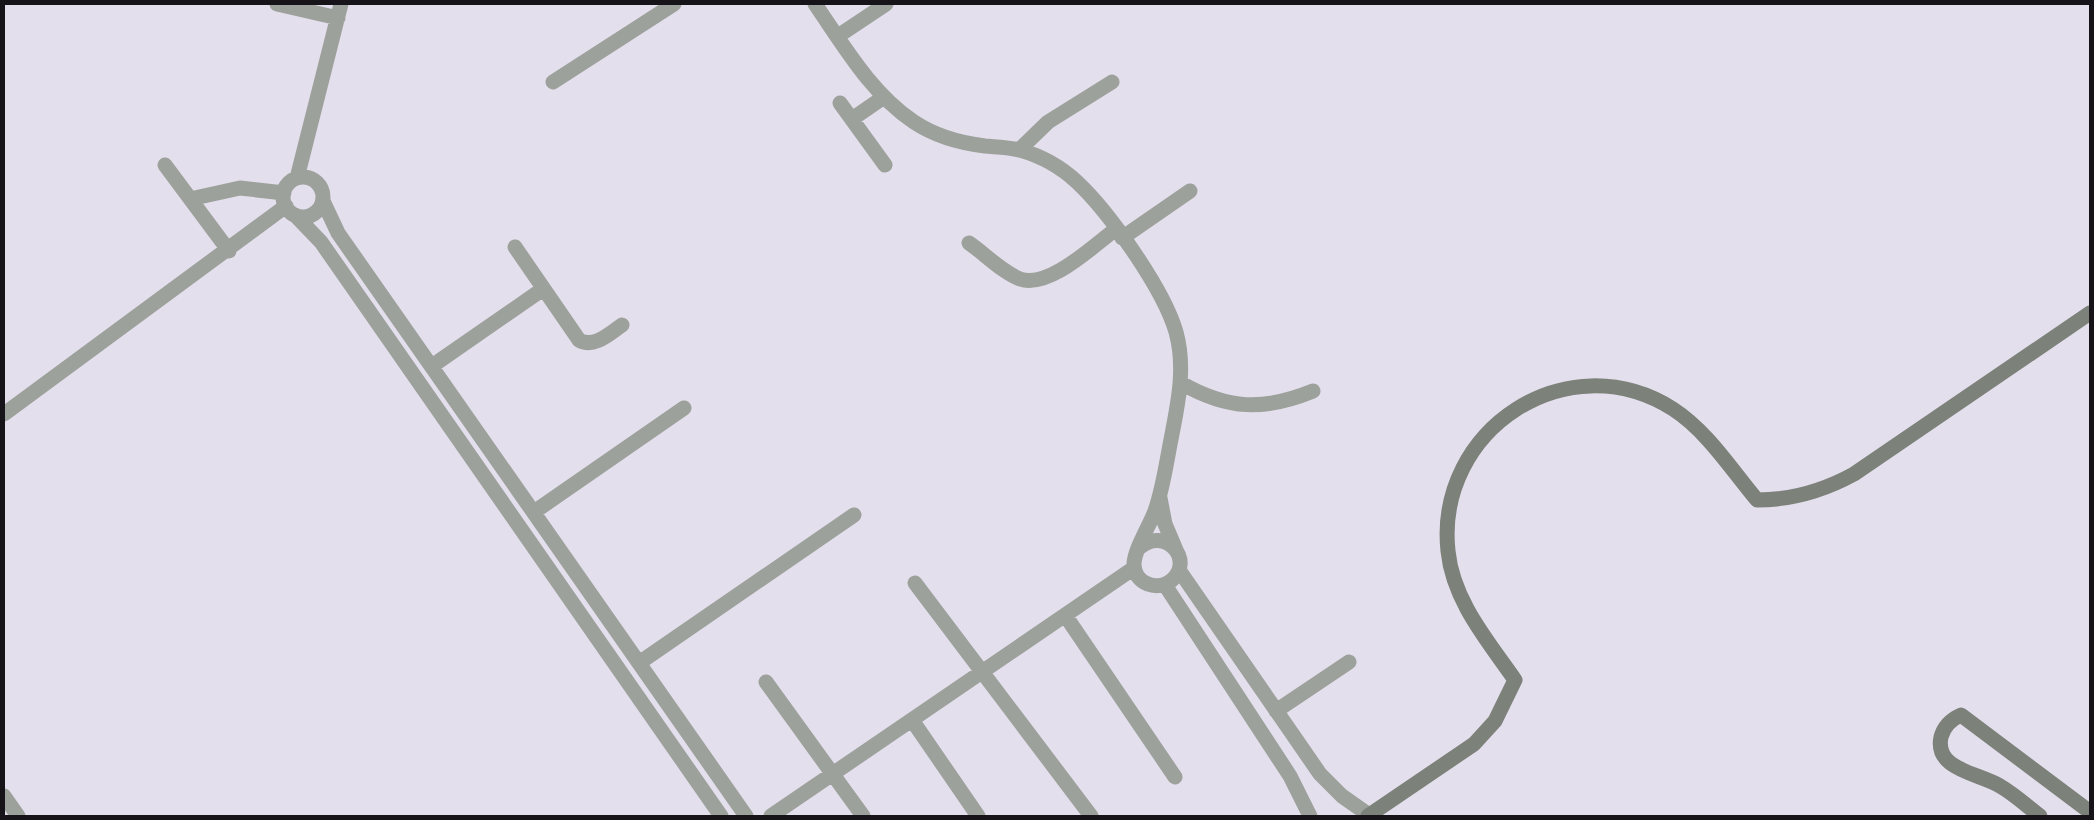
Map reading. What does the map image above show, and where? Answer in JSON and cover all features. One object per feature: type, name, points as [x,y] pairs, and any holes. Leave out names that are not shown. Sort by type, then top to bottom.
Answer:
[{"type":"street","points":[[278,4],[339,11],[297,178]]},
{"type":"street","points":[[553,82],[674,4]]},
{"type":"street","points":[[816,4],[884,97],[916,123],[949,139],[1019,150],[1050,162],[1064,171],[1088,194],[1153,282],[1171,316],[1180,351],[1181,383],[1160,497],[1135,554],[1134,568],[1145,583],[1164,585],[1176,576],[1179,570],[1179,556],[1165,524],[1160,497]]},
{"type":"street","points":[[838,36],[886,4]]},
{"type":"street","points":[[1019,150],[1048,122],[1112,82]]},
{"type":"street","points":[[852,120],[884,97]]},
{"type":"street","points":[[840,103],[885,165]]},
{"type":"street","points":[[166,165],[229,251]]},
{"type":"street","points":[[4,414],[229,251],[288,205],[291,181],[297,178],[314,180],[322,189],[323,200],[338,233],[746,816]]},
{"type":"street","points":[[190,199],[240,188],[288,205],[309,216],[320,207],[323,200]]},
{"type":"street","points":[[970,243],[1013,275],[1029,281],[1037,281],[1054,275],[1190,191]]},
{"type":"street","points":[[288,205],[321,242],[468,450],[721,816]]},
{"type":"street","points":[[515,247],[576,337],[583,342],[596,342],[622,325]]},
{"type":"street","points":[[432,366],[543,289]]},
{"type":"street","points":[[1179,570],[1312,762],[1331,785],[1369,816],[1474,744],[1499,715],[1515,680],[1478,627],[1458,592],[1448,553],[1447,532],[1451,499],[1459,474],[1480,440],[1509,413],[1534,399],[1561,390],[1599,386],[1637,393],[1672,409],[1688,420],[1702,433],[1757,500],[1791,498],[1824,489],[1854,474],[2090,313]]},
{"type":"street","points":[[1181,383],[1212,398],[1246,406],[1281,402],[1314,390]]},
{"type":"street","points":[[534,512],[684,408]]},
{"type":"street","points":[[468,450],[483,440]]},
{"type":"street","points":[[639,663],[854,515]]},
{"type":"street","points":[[1139,548],[1151,541],[1158,540],[1171,545],[1176,550]]},
{"type":"street","points":[[771,816],[1134,568]]},
{"type":"street","points":[[915,583],[1091,816]]},
{"type":"street","points":[[1164,585],[1290,776],[1310,816]]},
{"type":"street","points":[[1065,615],[1175,777]]},
{"type":"street","points":[[1276,711],[1349,662]]},
{"type":"street","points":[[766,682],[863,816]]},
{"type":"street","points":[[2040,816],[2002,787],[1986,778],[1953,767],[1948,762],[1944,756],[1941,742],[1949,723],[1961,715],[2090,812]]},
{"type":"street","points":[[912,720],[978,816]]},
{"type":"street","points":[[691,772],[707,761]]},
{"type":"street","points":[[1290,776],[1312,762]]},
{"type":"street","points":[[4,796],[18,816]]}]
